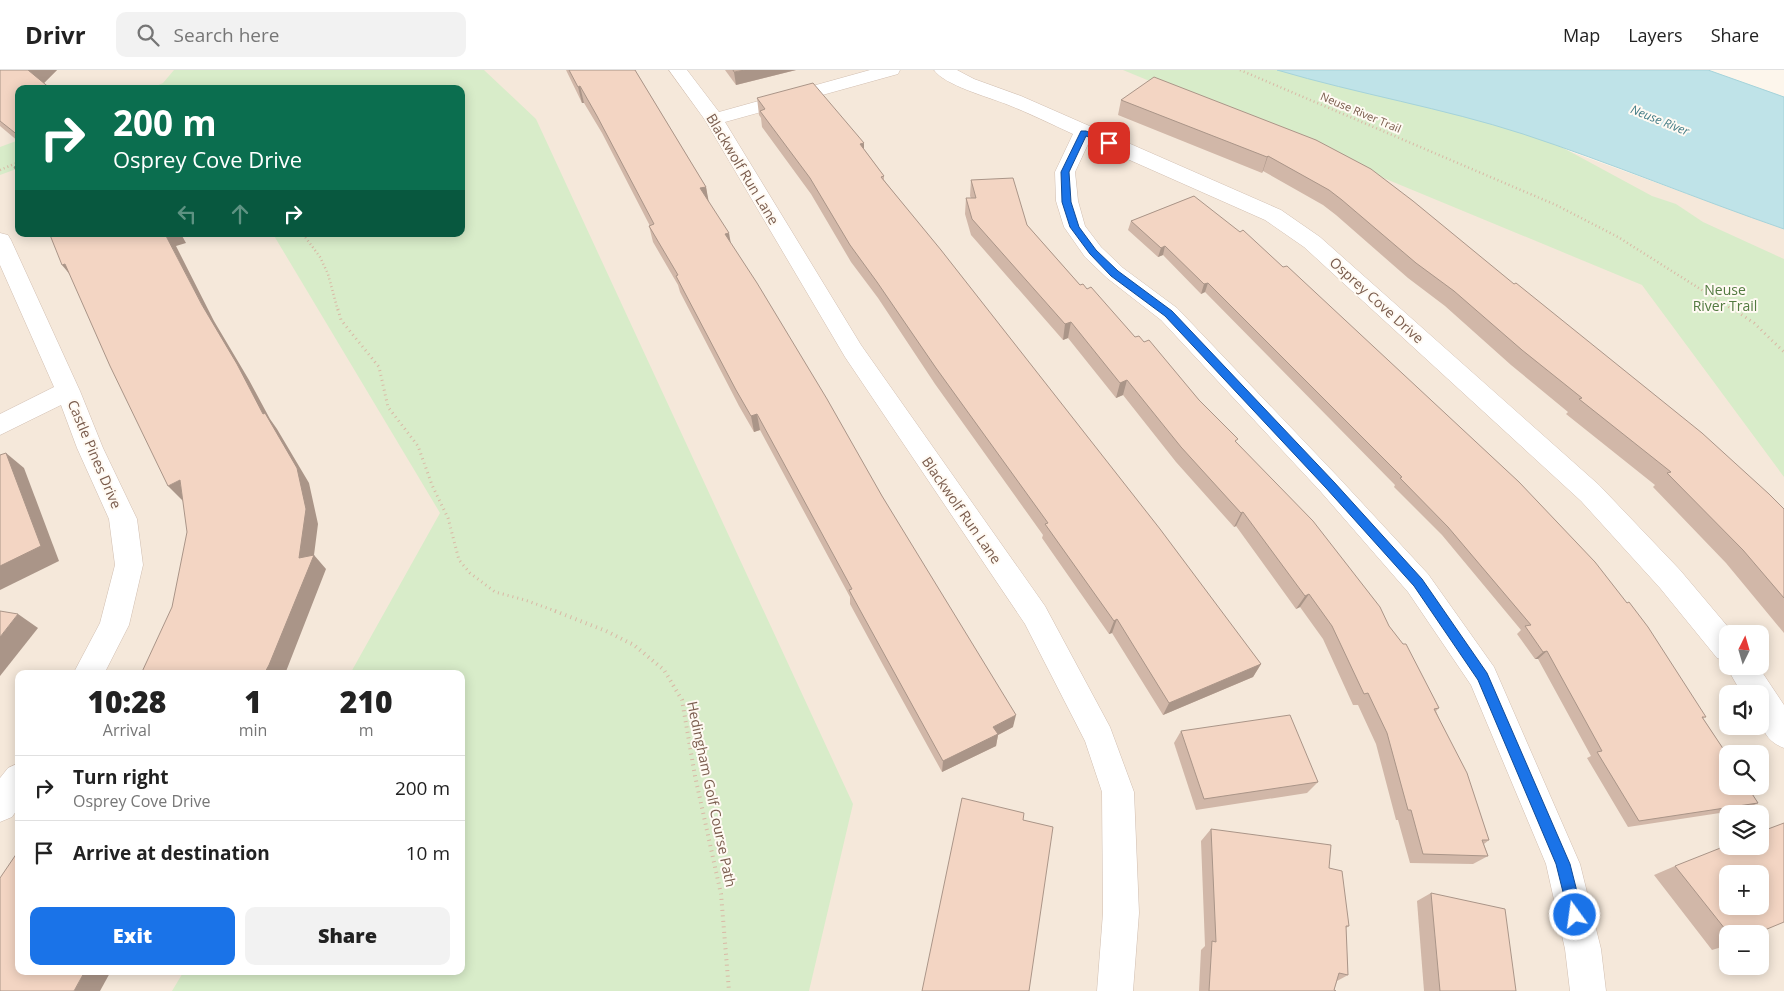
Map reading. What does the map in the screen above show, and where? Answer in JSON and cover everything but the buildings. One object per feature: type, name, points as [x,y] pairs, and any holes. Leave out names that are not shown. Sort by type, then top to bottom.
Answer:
[{"type":"street","name":"Blackwolf Run Lane","points":[[678,70],[714,119],[852,351],[1034,615],[1099,737],[1118,792],[1121,913],[1115,991]]},
{"type":"street","points":[[714,119],[891,70]]},
{"type":"street","name":"Osprey Cove Drive","points":[[943,70],[967,83],[1014,100],[1273,215],[1312,242],[1590,493],[1670,579],[1719,639]]},
{"type":"street","points":[[1084,132],[1065,172],[1067,202],[1075,227],[1088,246],[1115,273],[1168,314],[1330,485],[1418,582],[1483,677],[1563,864],[1583,949],[1588,991]]},
{"type":"street","name":"Castle Pines Drive","points":[[0,240],[68,391],[90,448],[123,519],[129,566],[114,625],[90,670]]},
{"type":"street","points":[[0,425],[68,391]]},
{"type":"street","points":[[1769,710],[1784,733]]},
{"type":"street","points":[[0,806],[15,785]]},
{"type":"path","name":"Neuse River Trail","points":[[1240,70],[1556,205],[1618,237],[1704,290],[1754,324],[1784,352]]},
{"type":"path","points":[[0,170],[15,164]]},
{"type":"path","name":"Hedingham Golf Course Path","points":[[304,237],[320,257],[328,274],[341,320],[379,367],[388,407],[418,446],[432,485],[448,518],[459,560],[470,573],[495,592],[525,600],[557,612],[606,631],[634,645],[664,670],[682,700],[695,776],[721,894],[729,991]]},
{"type":"shaded area","points":[[0,70],[1277,70],[1522,134],[1784,229],[1784,991],[0,991]]},
{"type":"green space","points":[[174,70],[484,70],[536,119],[853,804],[809,991],[172,991],[182,975],[465,975],[465,670],[352,670],[440,513],[275,237],[465,237],[465,85],[158,85],[163,83]]},
{"type":"green space","name":"Neuse River Trail","points":[[1123,70],[1411,70],[1652,196],[1676,204],[1703,222],[1784,259],[1784,477],[1642,285]]},
{"type":"green space","points":[[15,141],[15,169],[0,175],[0,147]]},
{"type":"water","name":"Neuse River","points":[[1277,70],[1708,70],[1784,97],[1784,229],[1523,134],[1462,116]]},
{"type":"route","points":[[1109,143],[1084,132],[1065,172],[1067,202],[1075,227],[1093,252],[1115,273],[1168,314],[1330,485],[1418,582],[1483,677],[1563,864],[1575,915]]}]
